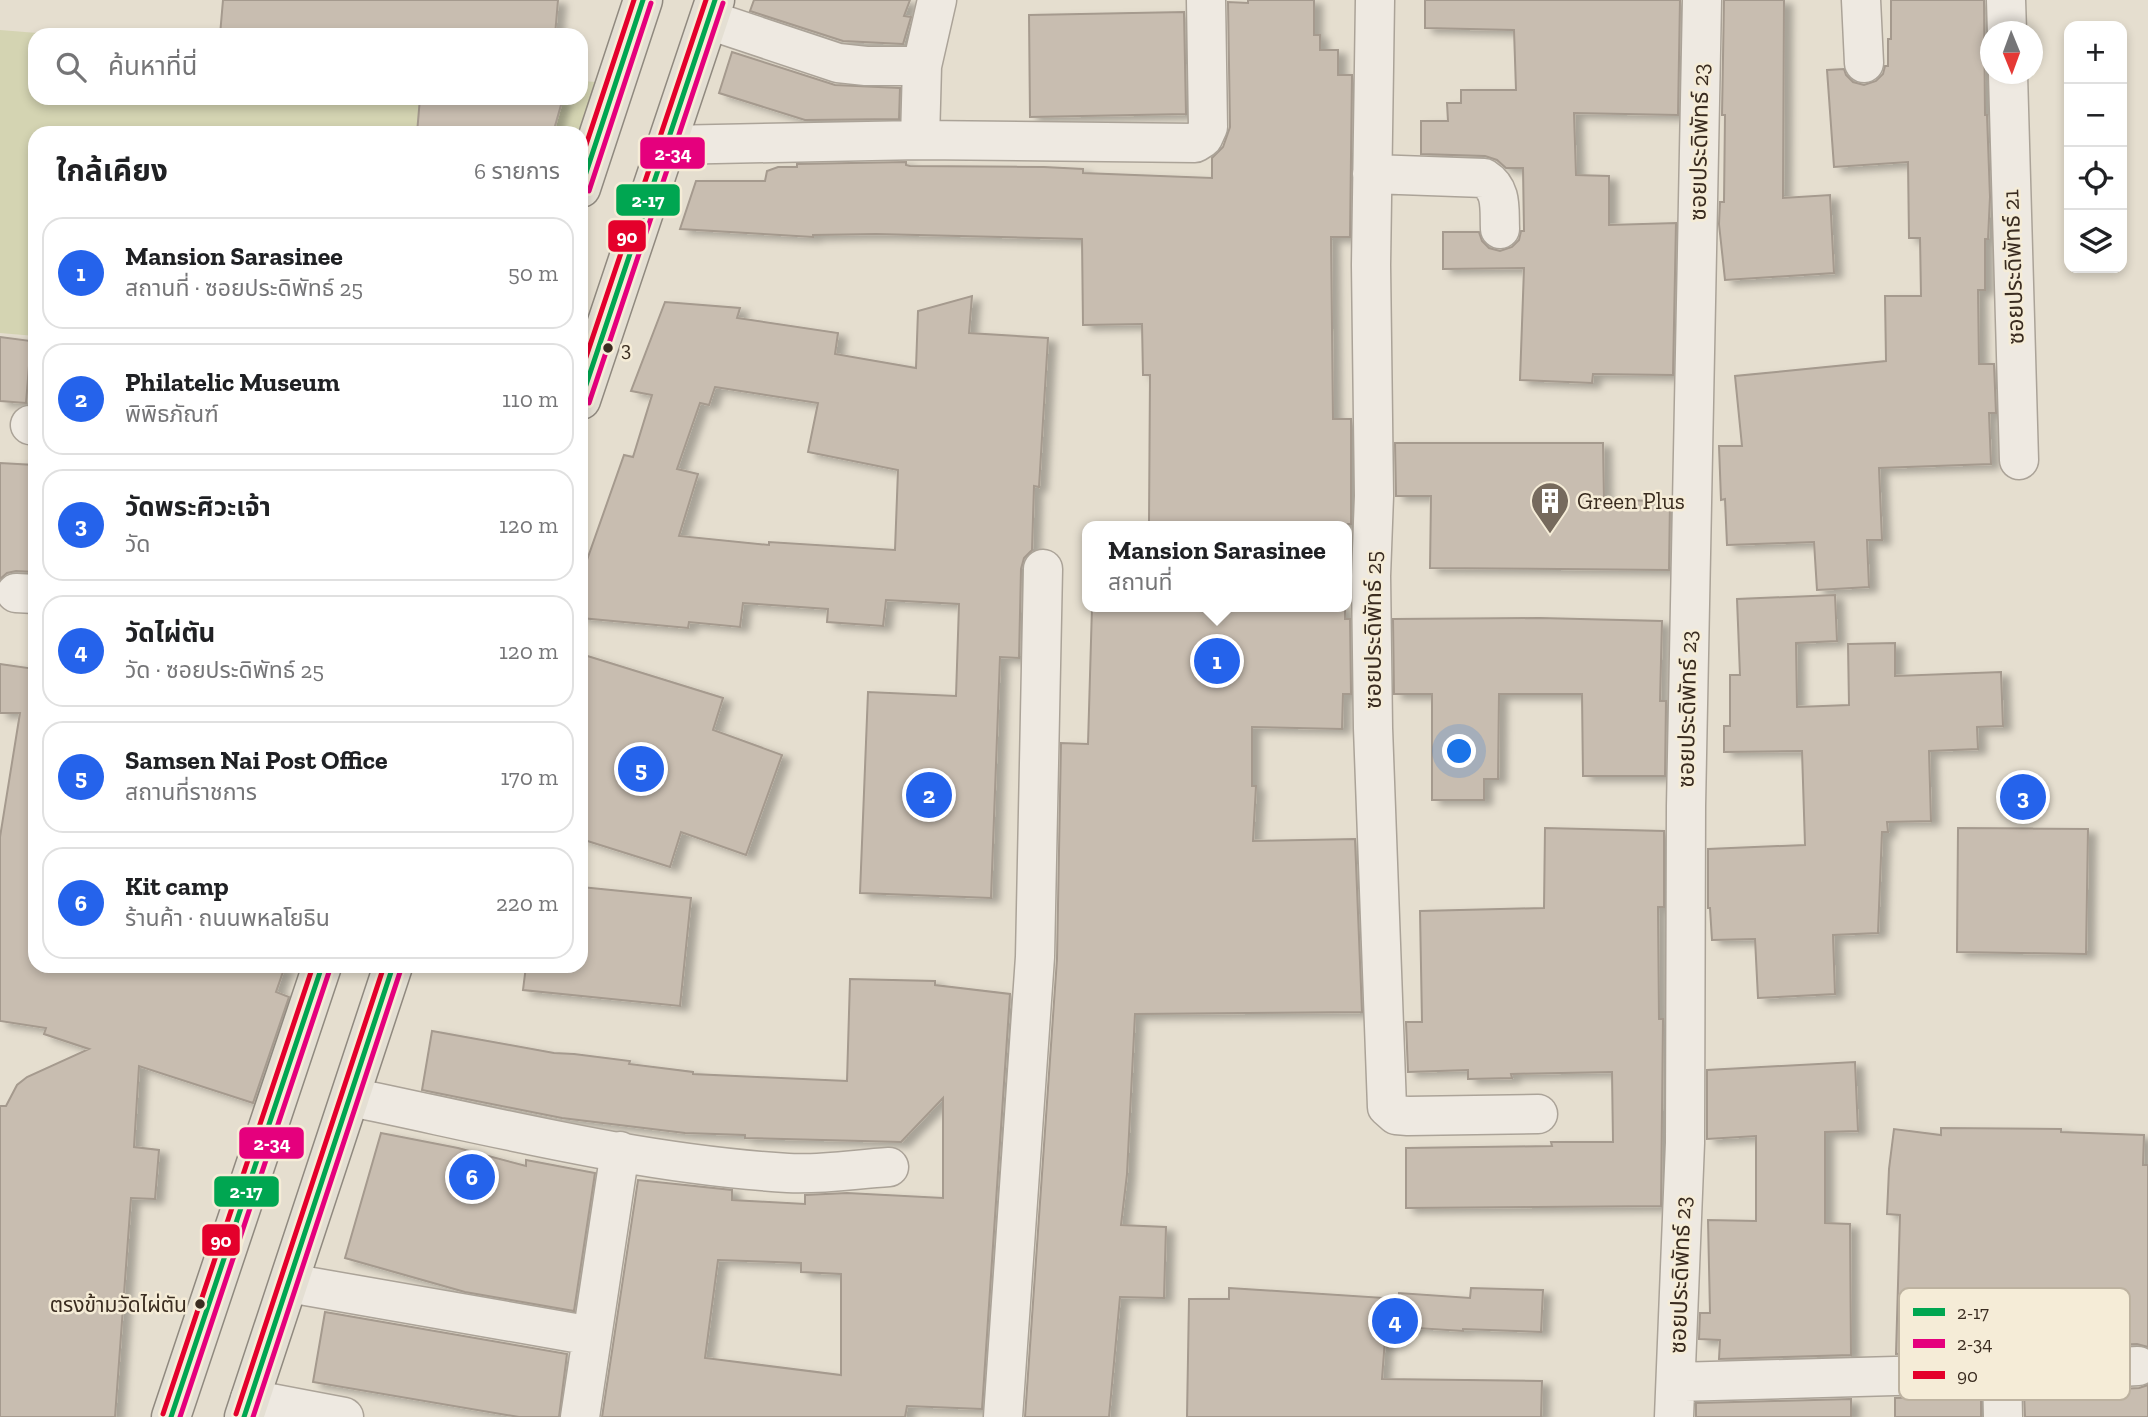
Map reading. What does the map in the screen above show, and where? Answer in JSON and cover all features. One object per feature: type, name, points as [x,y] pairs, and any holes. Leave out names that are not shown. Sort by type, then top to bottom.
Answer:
[{"type":"main road","points":[[588,167],[643,0]]},
{"type":"main road","points":[[588,379],[712,10]]},
{"type":"main road","points":[[171,1417],[320,973]]},
{"type":"main road","points":[[247,1408],[391,973]]},
{"type":"street","points":[[920,140],[922,66],[937,0]]},
{"type":"street","points":[[667,145],[920,140],[1195,143],[1203,138],[1209,127],[1206,0]]},
{"type":"street","name":"ซอยประดิพัทธ์ 25","points":[[1375,0],[1372,174],[1374,496],[1371,576],[1373,728],[1387,1107],[1396,1115],[1408,1116],[1538,1114]]},
{"type":"street","name":"ซอยประดิพัทธ์ 23","points":[[1675,1400],[1685,1143],[1686,766],[1702,0]]},
{"type":"street","points":[[1861,0],[1864,63]]},
{"type":"street","points":[[2006,0],[2007,21]]},
{"type":"street","points":[[712,10],[838,63],[922,66]]},
{"type":"street","name":"ซอยประดิพัทธ์ 21","points":[[2008,84],[2019,460]]},
{"type":"street","points":[[1372,174],[1484,178],[1494,184],[1498,191],[1500,229]]},
{"type":"street","points":[[1003,1417],[1035,957],[1043,569]]},
{"type":"street","points":[[351,1097],[538,1137],[691,1163],[791,1173],[889,1167]]},
{"type":"street","points":[[580,1417],[620,1151]]},
{"type":"street","points":[[289,1283],[592,1336]]},
{"type":"street","points":[[2130,1366],[2138,1366]]},
{"type":"street","points":[[1675,1400],[1899,1382]]},
{"type":"street","points":[[247,1408],[344,1417]]},
{"type":"green space","points":[[0,30],[28,32],[28,105],[588,105],[588,81],[596,82],[581,126],[28,126],[28,335],[0,333]]},
{"type":"building","points":[[223,0],[558,0],[556,28],[221,28]]},
{"type":"building","points":[[754,0],[910,0],[904,16],[911,17],[903,44],[843,41],[750,11]]},
{"type":"building","points":[[1248,0],[1314,0],[1314,35],[1320,35],[1320,50],[1338,50],[1338,75],[1352,75],[1350,237],[1331,237],[1333,419],[1351,419],[1351,521],[1149,521],[1150,375],[1143,375],[1142,324],[1083,325],[1082,239],[876,234],[813,237],[680,229],[696,181],[765,181],[767,171],[778,167],[797,167],[797,164],[906,162],[906,165],[910,166],[1044,167],[1083,169],[1083,173],[1212,178],[1212,158],[1223,147],[1230,127],[1228,2],[1248,3]]},
{"type":"building","points":[[1425,0],[1680,0],[1678,115],[1574,113],[1576,175],[1609,176],[1609,225],[1676,223],[1673,375],[1593,374],[1592,383],[1520,380],[1524,268],[1443,269],[1443,232],[1479,232],[1482,241],[1489,248],[1500,251],[1512,247],[1519,240],[1521,231],[1524,231],[1523,168],[1506,168],[1497,160],[1485,156],[1421,154],[1421,121],[1448,121],[1447,103],[1461,103],[1461,90],[1516,90],[1514,30],[1425,28]]},
{"type":"building","points":[[1724,0],[1784,0],[1783,198],[1830,195],[1834,273],[1725,280],[1719,224],[1720,202],[1724,202]]},
{"type":"building","points":[[1891,0],[1984,0],[1984,21],[1980,21],[1980,84],[1985,84],[1990,197],[1988,239],[1985,239],[1985,290],[1978,290],[1979,364],[1994,364],[1996,413],[1989,413],[1991,464],[1879,468],[1882,540],[1867,540],[1869,587],[1817,590],[1814,542],[1727,545],[1725,499],[1721,500],[1719,446],[1742,446],[1735,376],[1886,361],[1885,296],[1921,296],[1920,238],[1909,238],[1908,162],[1834,167],[1827,70],[1844,69],[1853,82],[1864,85],[1876,81],[1883,74],[1885,66],[1888,66],[1888,39],[1891,39]]},
{"type":"building","points":[[1184,12],[1186,114],[1030,117],[1029,15]]},
{"type":"building","points":[[732,52],[835,85],[900,88],[899,119],[805,120],[719,93]]},
{"type":"building","points":[[419,105],[561,105],[555,126],[418,126]]},
{"type":"building","points":[[972,296],[969,333],[1048,338],[1039,487],[1034,486],[1032,550],[1024,558],[1021,569],[1019,658],[1000,657],[991,898],[860,893],[868,692],[956,696],[959,604],[886,600],[883,626],[827,622],[828,609],[743,603],[740,627],[689,622],[688,628],[588,619],[588,557],[624,455],[633,457],[652,395],[631,391],[665,302],[740,308],[737,318],[838,333],[835,354],[916,368],[918,311]],"holes":[[[715,387],[818,403],[808,452],[898,470],[895,550],[769,542],[769,545],[679,536],[698,474],[677,469],[700,403],[709,405]]]},
{"type":"building","points":[[0,337],[28,341],[26,403],[0,401]]},
{"type":"building","points":[[1395,443],[1603,443],[1604,500],[1670,501],[1669,570],[1430,568],[1431,496],[1396,496]]},
{"type":"building","points":[[0,463],[28,465],[28,572],[7,573],[0,579]]},
{"type":"building","points":[[1835,595],[1837,641],[1796,643],[1797,707],[1849,705],[1848,644],[1895,643],[1895,676],[2001,672],[2003,726],[1977,727],[1978,749],[1929,751],[1931,821],[1887,822],[1888,832],[1882,832],[1878,933],[1833,935],[1835,994],[1758,998],[1755,939],[1712,940],[1708,908],[1708,849],[1805,845],[1802,751],[1724,752],[1724,726],[1730,726],[1730,675],[1740,675],[1737,599]]},
{"type":"building","points":[[1092,612],[1345,612],[1345,619],[1350,619],[1351,694],[1343,694],[1342,729],[1252,727],[1252,786],[1256,786],[1253,841],[1355,839],[1362,1012],[1135,1014],[1127,1174],[1121,1225],[1166,1227],[1164,1298],[1120,1297],[1109,1417],[1025,1417],[1057,959],[1061,743],[1088,744]]},
{"type":"building","points":[[1393,619],[1662,621],[1660,701],[1666,701],[1665,776],[1583,776],[1582,694],[1499,694],[1498,779],[1484,779],[1484,800],[1432,800],[1432,694],[1394,694]]},
{"type":"building","points":[[588,656],[723,698],[713,730],[782,755],[746,855],[681,832],[670,867],[588,841]]},
{"type":"building","points":[[0,664],[28,668],[28,973],[283,973],[276,992],[289,997],[253,1103],[139,1066],[134,1147],[159,1150],[155,1199],[131,1198],[115,1417],[0,1417],[0,1106],[6,1106],[17,1085],[27,1077],[89,1049],[44,1034],[46,1028],[0,1021],[0,837],[20,713],[0,713]]},
{"type":"building","points":[[1545,828],[1664,831],[1664,907],[1658,907],[1659,1019],[1663,1019],[1661,1206],[1406,1208],[1406,1148],[1552,1146],[1551,1142],[1613,1142],[1612,1072],[1511,1074],[1512,1078],[1468,1079],[1468,1070],[1408,1072],[1406,1022],[1422,1022],[1420,911],[1544,908]]},
{"type":"building","points":[[1958,828],[2088,829],[2086,954],[1957,952]]},
{"type":"building","points":[[588,888],[691,898],[680,1006],[523,990],[525,973],[588,973]]},
{"type":"building","points":[[850,979],[935,981],[935,985],[1010,994],[982,1409],[907,1406],[905,1417],[602,1417],[638,1180],[732,1190],[732,1200],[805,1204],[805,1195],[847,1193],[943,1198],[943,1098],[901,1142],[745,1138],[745,1135],[685,1133],[562,1118],[422,1090],[432,1031],[554,1053],[630,1061],[629,1064],[693,1074],[847,1081]],"holes":[[[718,1260],[801,1263],[801,1272],[841,1274],[841,1375],[705,1358]]]},
{"type":"building","points":[[1855,1062],[1858,1131],[1825,1132],[1825,1223],[1850,1224],[1851,1355],[1719,1359],[1720,1340],[1699,1339],[1700,1313],[1710,1313],[1708,1220],[1756,1221],[1756,1136],[1707,1139],[1707,1070]]},
{"type":"building","points":[[1941,1128],[2061,1129],[2061,1132],[2144,1135],[2143,1165],[2148,1165],[2148,1347],[2130,1344],[2130,1288],[1899,1288],[1899,1354],[1896,1354],[1900,1215],[1887,1214],[1894,1129],[1941,1135]]},
{"type":"building","points":[[381,1133],[458,1148],[526,1166],[526,1160],[595,1173],[574,1311],[465,1292],[345,1258]]},
{"type":"building","points":[[1229,1288],[1399,1299],[1399,1293],[1470,1298],[1471,1288],[1543,1290],[1541,1332],[1386,1326],[1382,1379],[1542,1381],[1541,1417],[1187,1417],[1189,1299],[1229,1299]]},
{"type":"building","points":[[325,1312],[567,1354],[559,1417],[519,1417],[313,1382]]},
{"type":"building","points":[[2148,1385],[2148,1417],[2025,1417],[2024,1400],[2130,1400],[2130,1388]]},
{"type":"building","points":[[1895,1398],[1981,1400],[1981,1417],[1895,1417]]},
{"type":"building","points":[[1851,1399],[1851,1417],[1696,1417],[1696,1403]]},
{"type":"transit line","name":"90","points":[[588,139],[634,0]]},
{"type":"transit line","name":"2-17","points":[[588,167],[643,0]]},
{"type":"transit line","name":"90","points":[[588,351],[706,0]]},
{"type":"transit line","name":"2-17","points":[[588,379],[715,0]]},
{"type":"transit line","name":"2-34","points":[[589,191],[651,3]]},
{"type":"transit line","name":"2-34","points":[[589,403],[723,3]]},
{"type":"transit line","name":"90","points":[[163,1414],[311,973]]},
{"type":"transit line","name":"2-17","points":[[171,1417],[320,973]]},
{"type":"transit line","name":"2-34","points":[[180,1417],[329,973]]},
{"type":"transit line","name":"90","points":[[236,1414],[382,973]]},
{"type":"transit line","name":"2-17","points":[[244,1417],[391,973]]},
{"type":"transit line","name":"2-34","points":[[253,1417],[400,973]]},
{"type":"place","name":"3","points":[[608,348]]},
{"type":"place","name":"Green Plus","points":[[1550,535]]},
{"type":"place","name":"Mansion Sarasinee","points":[[1217,661]]},
{"type":"place","name":"Samsen Nai Post Office","points":[[641,769]]},
{"type":"place","name":"Philatelic Museum","points":[[929,795]]},
{"type":"place","name":"วัดพระศิวะเจ้า","points":[[2023,797]]},
{"type":"place","name":"Kit camp","points":[[472,1177]]},
{"type":"place","name":"ตรงข้ามวัดไผ่ตัน","points":[[200,1304]]},
{"type":"place","name":"วัดไผ่ตัน","points":[[1395,1321]]}]
